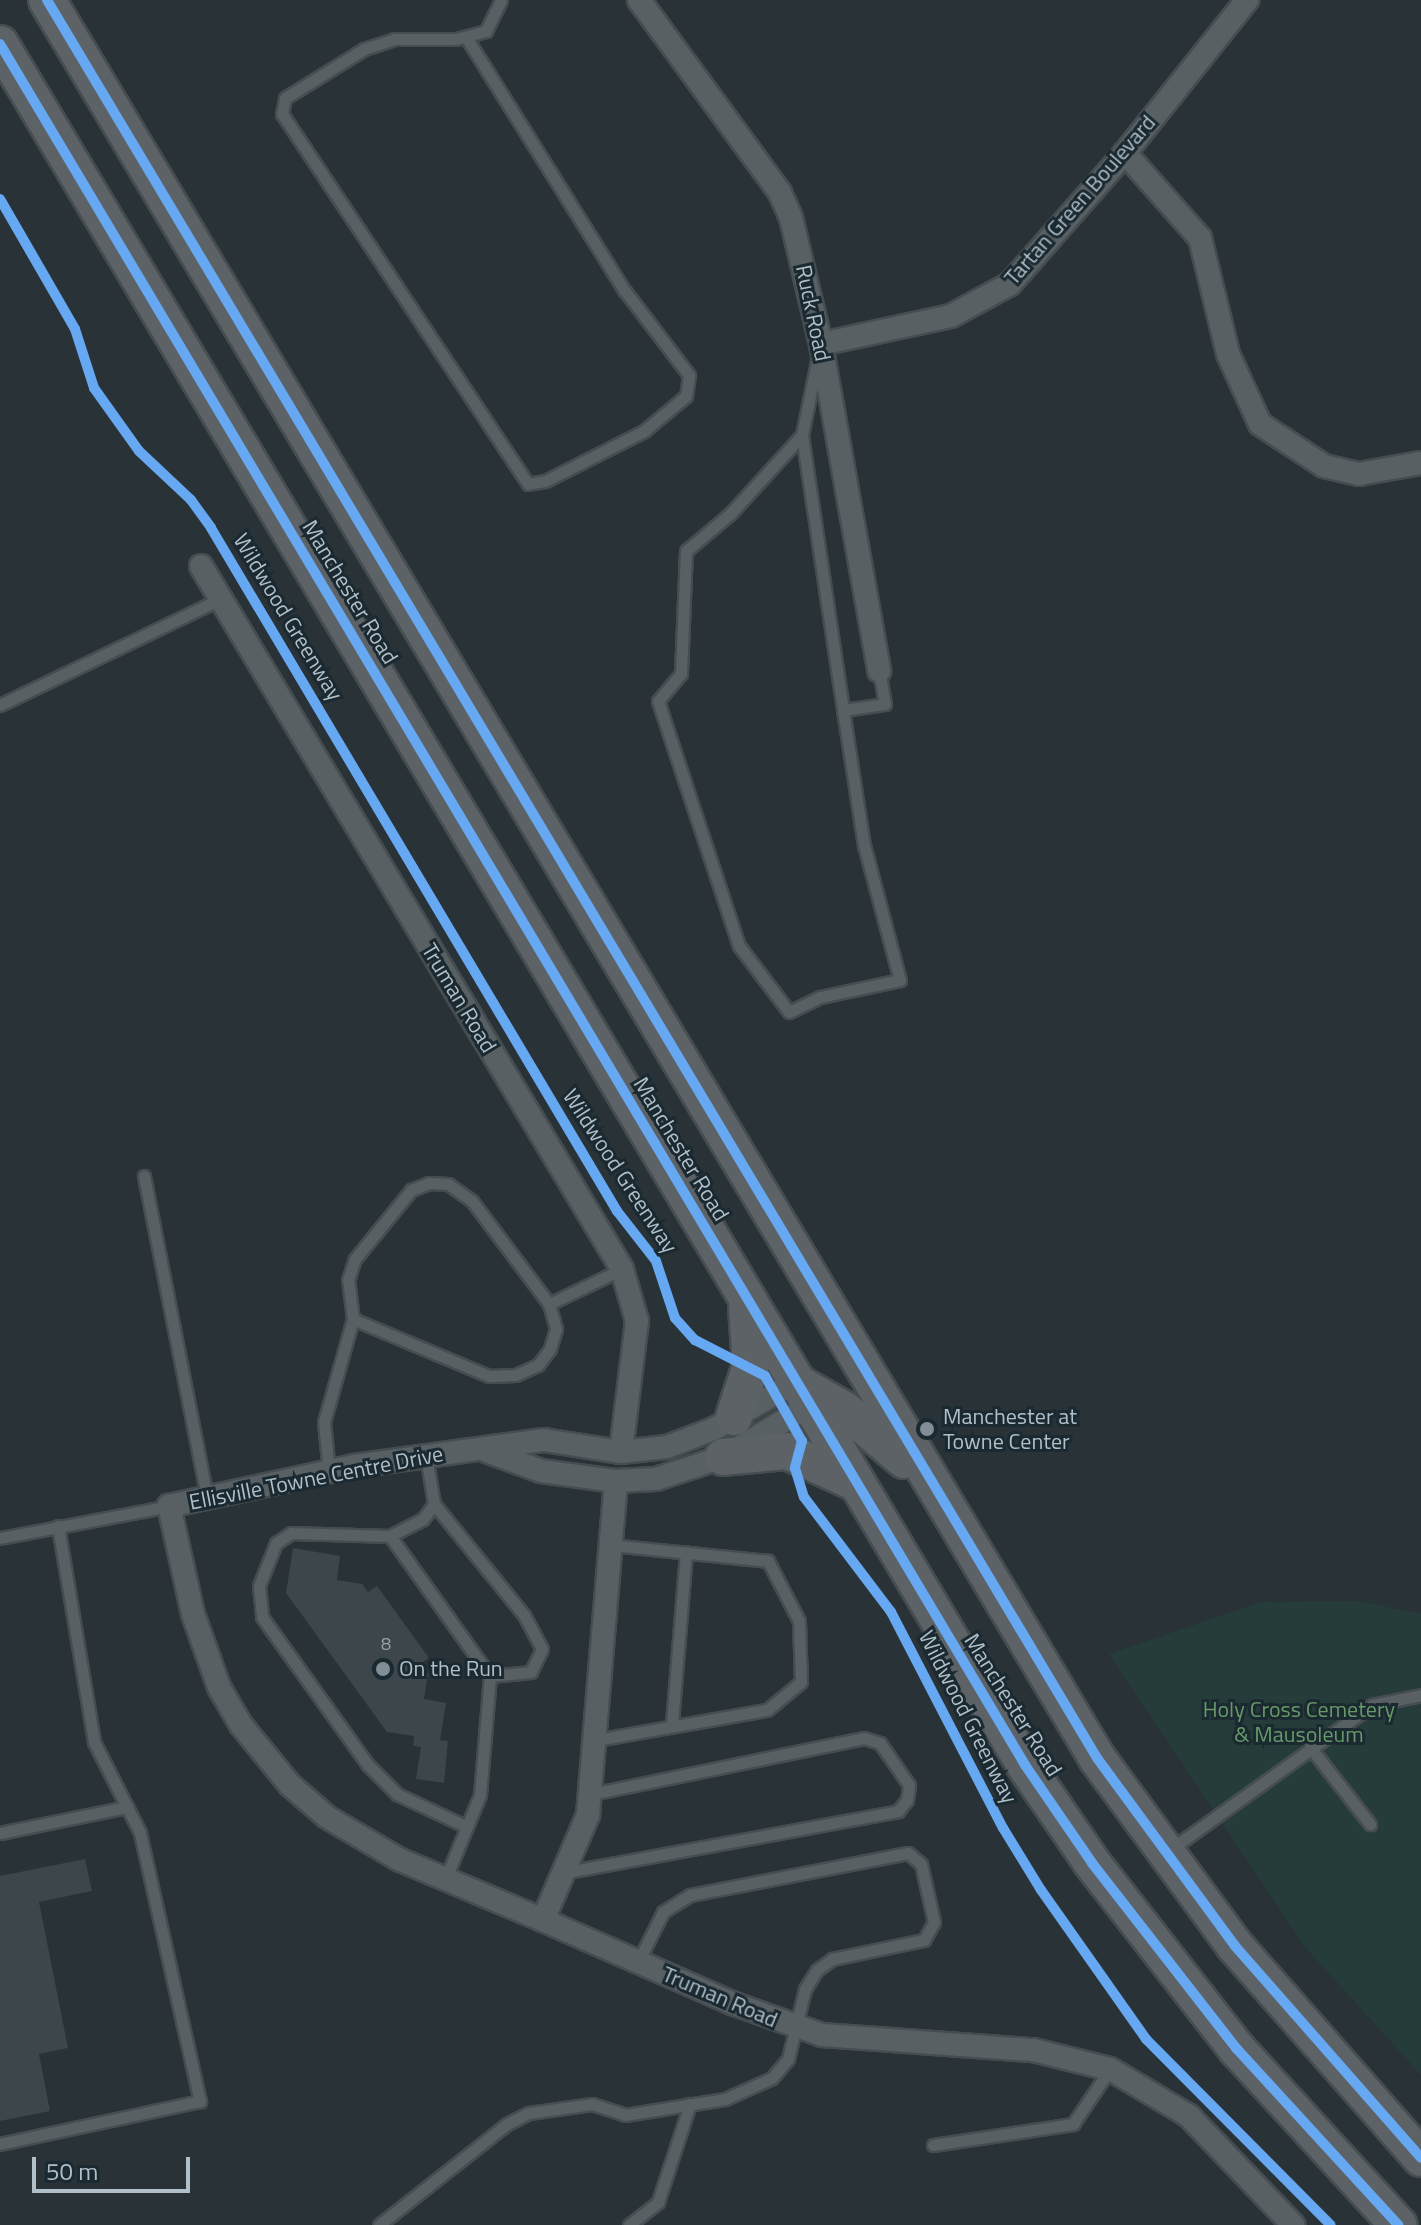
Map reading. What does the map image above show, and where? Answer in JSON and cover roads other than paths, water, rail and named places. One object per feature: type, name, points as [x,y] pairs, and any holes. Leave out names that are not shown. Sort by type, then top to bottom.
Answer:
[{"type":"highway","name":"Manchester Road","points":[[47,0],[1044,1673],[1164,1854],[1307,2034],[1421,2158]]},
{"type":"highway","name":"Manchester Road","points":[[0,44],[746,1298],[808,1394],[857,1484],[1025,1765],[1092,1863],[1237,2049],[1398,2225]]},
{"type":"highway","points":[[734,1417],[751,1365],[746,1298]]},
{"type":"highway","points":[[833,1321],[830,1371],[808,1394],[930,1483]]},
{"type":"highway","points":[[723,1457],[787,1451],[857,1484]]},
{"type":"street","name":"Ruck Road","points":[[639,0],[780,193],[791,218],[821,344],[879,671]]},
{"type":"street","name":"Tartan Green Boulevard","points":[[821,344],[977,306],[1010,284],[1125,153],[1247,0]]},
{"type":"street","points":[[1125,153],[1200,238],[1228,354],[1260,424],[1292,449],[1336,469],[1359,474],[1421,463]]},
{"type":"street","name":"Truman Road","points":[[201,566],[622,1269],[637,1321],[621,1452]]},
{"type":"street","name":"Ellisville Towne Centre Drive","points":[[485,1450],[541,1471],[616,1481],[675,1475],[723,1457],[808,1394]]},
{"type":"street","name":"Ellisville Towne Centre Drive","points":[[543,1920],[445,1880],[327,1817],[255,1744],[219,1687],[204,1649],[169,1506],[329,1472],[426,1455],[485,1450],[544,1440],[621,1452],[691,1440],[734,1417],[808,1394]]},
{"type":"street","points":[[543,1920],[567,1872],[591,1794],[616,1481]]},
{"type":"street","name":"Truman Road","points":[[543,1920],[796,2028],[848,2040],[1033,2050],[1110,2069],[1189,2116],[1293,2225]]},
{"type":"lane","points":[[466,37],[625,291],[689,375],[686,396],[644,431],[545,481],[528,484],[282,114],[285,98],[364,49],[394,39],[466,37],[486,31],[501,0]]},
{"type":"lane","points":[[802,435],[731,513],[686,551],[681,674],[658,701],[739,946],[789,1012],[820,997],[900,980],[864,845],[802,435],[821,344]]},
{"type":"lane","points":[[0,705],[220,599]]},
{"type":"lane","points":[[843,710],[885,704],[879,671]]},
{"type":"lane","points":[[144,1176],[207,1498]]},
{"type":"lane","points":[[329,1472],[324,1422],[327,1395],[353,1319],[348,1280],[355,1259],[411,1190],[429,1183],[448,1184],[472,1201],[549,1304],[556,1329],[550,1349],[538,1365],[516,1375],[489,1376],[353,1319]]},
{"type":"lane","points":[[549,1304],[622,1269]]},
{"type":"lane","points":[[426,1455],[434,1504],[524,1615],[542,1649],[531,1672],[490,1676]]},
{"type":"lane","points":[[434,1504],[423,1519],[390,1536],[291,1533],[276,1543],[259,1586],[262,1617],[368,1765],[397,1794],[467,1827]]},
{"type":"lane","points":[[0,1538],[169,1506]]},
{"type":"lane","points":[[0,2144],[200,2101],[140,1833],[94,1742],[58,1526]]},
{"type":"lane","points":[[390,1536],[490,1676],[480,1795],[445,1880]]},
{"type":"lane","points":[[596,1740],[672,1723],[767,1710],[801,1682],[799,1621],[768,1561],[610,1545]]},
{"type":"lane","points":[[672,1723],[686,1553]]},
{"type":"lane","points":[[1164,1854],[1372,1705],[1421,1695]]},
{"type":"lane","points":[[567,1872],[898,1811],[907,1800],[909,1785],[880,1743],[864,1738],[591,1794]]},
{"type":"lane","points":[[1310,1747],[1370,1824]]},
{"type":"lane","points":[[0,1833],[127,1807]]},
{"type":"lane","points":[[379,2225],[507,2124],[529,2113],[592,2104],[625,2115],[725,2099],[772,2078],[788,2059],[805,1989],[817,1970],[832,1959],[924,1940],[934,1922],[921,1864],[908,1853],[690,1895],[663,1912],[638,1962]]},
{"type":"lane","points":[[933,2145],[1073,2124],[1110,2069]]},
{"type":"lane","points":[[629,2225],[658,2202],[690,2104]]},
{"type":"place","name":"Manchester at Towne Center","points":[[927,1429]]},
{"type":"place","name":"On the Run","points":[[383,1669]]},
{"type":"park label","name":"Holy Cross Cemetery & Mausoleum","points":[[1299,1722]]}]
